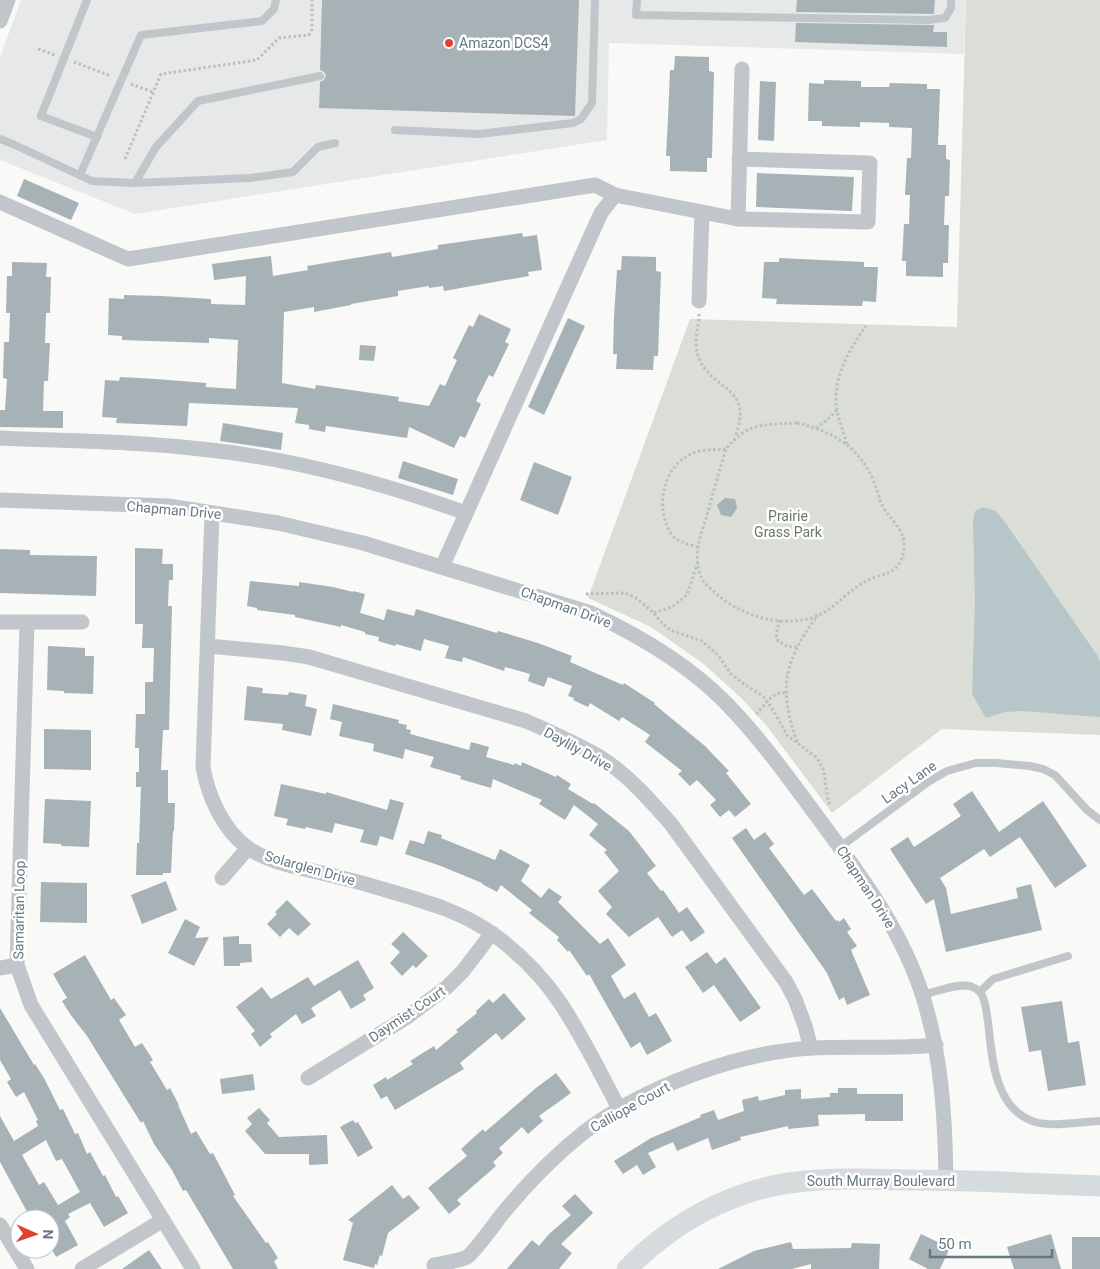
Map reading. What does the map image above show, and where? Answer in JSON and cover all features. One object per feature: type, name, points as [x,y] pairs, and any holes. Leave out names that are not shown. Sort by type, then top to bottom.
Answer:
[{"type":"main road","name":"South Murray Boulevard","points":[[627,1269],[644,1252],[671,1231],[697,1215],[723,1202],[754,1191],[787,1183],[813,1180],[946,1180],[1100,1186]]},
{"type":"street","points":[[0,21],[8,0]]},
{"type":"street","points":[[738,219],[742,69]]},
{"type":"street","points":[[0,202],[128,259],[595,185],[615,195],[738,219],[868,222],[870,163],[739,159]]},
{"type":"street","points":[[442,567],[602,213],[615,195]]},
{"type":"street","points":[[699,300],[702,213]]},
{"type":"street","points":[[0,438],[158,445],[243,455],[350,476],[466,513]]},
{"type":"street","name":"Chapman Drive","points":[[0,500],[168,506],[242,517],[363,542],[591,613],[621,627],[668,656],[724,701],[767,749],[840,847],[889,920],[904,950],[922,995],[936,1046],[946,1134],[946,1180]]},
{"type":"street","name":"Solarglen Drive","points":[[212,512],[203,767],[206,784],[226,825],[248,848],[275,860],[349,879],[432,904],[455,913],[492,933],[533,969],[561,1004],[620,1110]]},
{"type":"street","points":[[0,622],[27,624],[82,622]]},
{"type":"street","name":"Samaritan Loop","points":[[27,624],[17,965],[31,1005],[194,1269]]},
{"type":"street","name":"Daylily Drive","points":[[208,646],[283,653],[309,657],[346,667],[526,721],[550,731],[601,758],[654,804],[671,824],[772,961],[795,999],[811,1048]]},
{"type":"street","points":[[222,878],[248,848]]},
{"type":"street","name":"Daymist Court","points":[[308,1078],[407,1017],[442,992],[463,971],[492,933]]},
{"type":"street","points":[[0,968],[17,965]]},
{"type":"street","name":"Calliope Court","points":[[434,1266],[467,1257],[530,1181],[584,1132],[651,1092],[706,1070],[770,1054],[811,1048],[936,1046]]},
{"type":"street","points":[[82,1269],[163,1220]]},
{"type":"street","points":[[0,1225],[27,1269]]},
{"type":"lane","points":[[87,0],[41,116],[97,137]]},
{"type":"lane","points":[[80,175],[141,34],[262,21],[274,9],[276,0]]},
{"type":"lane","points":[[395,130],[479,134],[573,123],[581,119],[592,103],[595,0]]},
{"type":"lane","points":[[637,0],[636,16],[928,20],[944,18],[951,8],[951,0]]},
{"type":"lane","points":[[136,183],[156,147],[198,101],[320,76]]},
{"type":"lane","points":[[0,139],[15,144],[92,181],[136,183],[250,178],[293,172],[318,147],[335,143]]},
{"type":"lane","name":"Lacy Lane","points":[[840,847],[928,782],[947,771],[976,763],[1030,766],[1043,769],[1055,775],[1087,810],[1100,820]]},
{"type":"lane","points":[[980,992],[993,979],[1068,956]]},
{"type":"lane","points":[[922,995],[963,985],[972,987],[980,992],[985,1004],[996,1074],[1006,1099],[1014,1110],[1037,1123],[1100,1121]]},
{"type":"path","points":[[126,160],[161,74],[258,60],[279,38],[309,35],[312,29],[312,0]]},
{"type":"path","points":[[38,49],[153,92]]},
{"type":"path","points":[[699,300],[699,327],[696,346],[698,356],[711,376],[726,386],[738,404],[740,417],[735,438]]},
{"type":"path","points":[[847,444],[837,410],[840,373],[850,350],[866,326]]},
{"type":"path","points":[[816,428],[837,410]]},
{"type":"path","points":[[798,743],[791,724],[786,693],[789,668],[802,637],[819,615],[867,580],[890,573],[897,567],[904,549],[900,527],[882,507],[870,474],[847,444],[832,434],[797,423],[762,425],[747,430],[735,438],[726,449],[698,547],[700,575],[716,594],[732,606],[757,616],[780,620],[802,620],[819,615]]},
{"type":"path","points":[[698,547],[676,539],[669,529],[663,515],[661,501],[664,488],[676,467],[692,454],[726,449]]},
{"type":"path","points":[[654,613],[672,607],[687,595],[698,562]]},
{"type":"path","points":[[780,620],[776,634],[777,640],[788,647],[797,647]]},
{"type":"path","points":[[756,714],[772,696],[779,692],[786,693]]},
{"type":"shaded area","points":[[21,0],[966,0],[964,54],[609,43],[607,140],[135,214],[0,160],[0,57]]},
{"type":"shaded area","points":[[983,507],[996,511],[1007,525],[1097,655],[1100,661],[1100,717],[1022,711],[1005,712],[986,718],[972,694],[975,601],[973,522],[975,511]]},
{"type":"green space","name":"Prairie Grass Park","points":[[966,0],[1100,0],[1100,735],[942,729],[832,813],[766,725],[742,699],[705,665],[651,627],[588,598],[690,319],[957,327]]},
{"type":"building","name":"Amazon DCS4","points":[[322,0],[579,0],[575,116],[319,108],[320,82],[324,80],[326,75],[320,70]]},
{"type":"building","points":[[797,0],[935,0],[934,14],[796,12]]},
{"type":"building","points":[[796,23],[934,25],[933,32],[947,32],[947,47],[795,42]]},
{"type":"building","points":[[675,56],[709,57],[709,71],[714,72],[712,158],[707,158],[707,172],[670,171],[670,156],[666,156],[670,70],[674,70]]},
{"type":"building","points":[[824,80],[861,81],[861,87],[889,87],[890,83],[927,84],[927,89],[940,89],[938,145],[946,145],[946,159],[950,160],[949,196],[945,196],[944,225],[949,225],[948,263],[943,263],[943,277],[906,276],[906,261],[902,261],[904,224],[909,224],[910,195],[905,195],[907,158],[911,158],[912,128],[889,127],[889,123],[860,122],[860,127],[822,126],[822,121],[808,121],[809,83],[824,84]]},
{"type":"building","points":[[760,81],[776,82],[774,141],[758,140]]},
{"type":"building","points":[[757,173],[854,177],[852,211],[756,207]]},
{"type":"building","points":[[24,179],[79,203],[71,220],[17,196]]},
{"type":"building","points":[[522,233],[523,237],[537,235],[542,270],[528,272],[529,276],[444,291],[443,286],[429,288],[429,286],[398,291],[398,296],[314,312],[314,307],[284,312],[282,383],[315,389],[316,385],[399,397],[398,401],[429,406],[440,384],[445,386],[457,360],[453,358],[469,325],[473,327],[479,314],[511,329],[505,342],[509,344],[493,377],[489,375],[476,401],[481,404],[465,438],[460,436],[454,448],[409,427],[407,438],[326,426],[325,432],[309,429],[309,425],[295,423],[298,408],[189,403],[187,426],[116,423],[117,418],[102,417],[105,380],[119,381],[120,377],[156,379],[206,383],[206,387],[236,389],[238,340],[209,338],[209,343],[122,340],[122,336],[108,335],[109,298],[124,299],[124,295],[161,296],[211,299],[211,304],[245,305],[246,276],[214,280],[212,264],[271,256],[273,276],[308,270],[307,266],[391,252],[392,257],[438,249],[438,245]]},
{"type":"building","points":[[622,256],[656,257],[656,271],[661,272],[658,356],[654,356],[653,370],[616,369],[617,354],[613,354],[614,317],[617,270],[621,270]]},
{"type":"building","points":[[779,258],[864,262],[864,267],[878,267],[876,302],[863,301],[862,306],[776,304],[777,299],[762,298],[764,262],[779,262]]},
{"type":"building","points":[[12,262],[47,263],[46,277],[51,277],[50,313],[46,313],[45,343],[50,343],[48,381],[44,381],[43,411],[63,411],[63,428],[0,427],[0,410],[5,410],[7,379],[3,378],[4,342],[9,342],[10,313],[6,313],[7,276],[12,276]]},
{"type":"building","points":[[568,318],[585,326],[544,415],[528,407]]},
{"type":"building","points":[[360,345],[376,346],[374,361],[359,360]]},
{"type":"building","points":[[223,423],[283,433],[281,450],[220,441]]},
{"type":"building","points":[[403,461],[458,479],[453,495],[398,478]]},
{"type":"building","points":[[534,462],[572,477],[558,515],[520,500]]},
{"type":"building","points":[[725,498],[735,499],[737,508],[731,517],[721,515],[717,505]]},
{"type":"building","points":[[135,548],[163,549],[162,564],[173,564],[173,580],[169,580],[168,606],[172,606],[169,730],[163,730],[161,770],[168,770],[168,803],[175,803],[171,873],[163,873],[163,875],[136,875],[141,787],[136,787],[136,772],[139,772],[139,748],[135,748],[136,714],[145,714],[145,682],[153,682],[154,648],[142,648],[143,624],[135,624]]},
{"type":"building","points":[[0,549],[30,550],[30,555],[97,556],[96,596],[0,593]]},
{"type":"building","points":[[250,581],[299,586],[299,582],[353,591],[365,594],[360,613],[384,620],[387,609],[414,616],[416,609],[538,643],[572,656],[570,662],[623,685],[624,683],[655,703],[705,746],[729,771],[726,773],[751,804],[735,817],[729,810],[720,817],[710,805],[716,800],[697,780],[690,786],[678,774],[682,771],[645,742],[650,735],[622,717],[619,721],[590,703],[588,707],[573,700],[574,698],[568,696],[572,686],[548,677],[544,687],[528,681],[530,674],[505,667],[504,671],[463,657],[462,662],[445,658],[449,646],[424,639],[421,651],[378,641],[379,637],[341,625],[341,627],[295,617],[295,615],[257,610],[257,608],[247,606]]},
{"type":"building","points":[[48,646],[85,648],[85,656],[94,656],[93,694],[64,693],[64,691],[47,690]]},
{"type":"building","points":[[247,686],[263,688],[262,693],[288,695],[289,692],[307,695],[305,706],[317,709],[311,736],[282,730],[283,724],[244,720]]},
{"type":"building","points":[[333,704],[399,720],[398,723],[407,725],[406,729],[411,730],[410,734],[469,750],[471,742],[489,747],[486,757],[521,766],[522,762],[556,777],[557,775],[571,784],[568,789],[594,803],[629,831],[656,866],[647,873],[661,891],[663,890],[679,913],[687,907],[705,932],[691,942],[682,930],[672,937],[658,917],[629,937],[606,914],[612,907],[598,891],[619,871],[604,852],[607,850],[589,835],[598,824],[574,805],[565,820],[539,804],[542,800],[493,779],[491,788],[460,779],[461,776],[430,767],[434,757],[405,749],[403,759],[373,751],[374,744],[339,736],[342,722],[330,719]]},
{"type":"building","points":[[44,729],[91,730],[91,770],[44,769]]},
{"type":"building","points":[[281,784],[326,794],[326,792],[387,810],[390,799],[404,803],[393,840],[380,836],[377,846],[360,842],[364,830],[335,823],[332,833],[286,825],[288,819],[274,816]]},
{"type":"building","points":[[972,791],[999,832],[1043,801],[1087,866],[1055,888],[1020,837],[990,857],[984,849],[940,878],[946,888],[951,914],[1018,898],[1016,888],[1031,884],[1042,930],[946,952],[934,899],[926,904],[890,849],[908,837],[914,847],[961,816],[953,804]]},
{"type":"building","points":[[45,799],[91,801],[89,847],[43,843]]},
{"type":"building","points":[[746,828],[754,840],[765,832],[774,844],[769,848],[804,895],[812,889],[836,921],[838,920],[839,922],[844,918],[851,929],[847,932],[857,946],[851,950],[870,995],[847,1005],[844,997],[839,1000],[827,973],[732,838]]},
{"type":"building","points":[[428,831],[442,835],[441,838],[495,860],[500,849],[530,865],[521,881],[541,898],[549,888],[562,897],[558,902],[600,944],[608,938],[626,965],[611,976],[624,999],[635,992],[649,1017],[656,1013],[672,1041],[647,1055],[640,1042],[631,1048],[589,974],[587,976],[569,950],[568,952],[557,940],[559,937],[529,913],[532,910],[501,885],[497,892],[482,883],[441,866],[405,854],[410,840],[424,844]]},
{"type":"building","points":[[166,881],[177,910],[142,924],[131,895]]},
{"type":"building","points":[[41,882],[87,883],[87,923],[40,922]]},
{"type":"building","points":[[287,900],[311,924],[298,936],[289,928],[280,937],[267,924],[277,914],[275,912]]},
{"type":"building","points":[[185,919],[200,927],[195,938],[209,937],[194,966],[168,953]]},
{"type":"building","points":[[403,932],[428,956],[416,968],[413,965],[402,976],[390,963],[400,952],[391,944]]},
{"type":"building","points":[[239,936],[239,944],[251,944],[252,962],[240,963],[240,966],[224,966],[223,937]]},
{"type":"building","points":[[707,952],[716,964],[725,957],[761,1008],[740,1022],[714,985],[703,993],[685,967]]},
{"type":"building","points":[[85,955],[111,1000],[114,998],[126,1015],[119,1020],[135,1047],[142,1043],[153,1060],[150,1062],[167,1090],[170,1088],[191,1134],[196,1131],[210,1154],[213,1153],[235,1195],[233,1196],[278,1258],[274,1261],[278,1269],[233,1269],[186,1190],[183,1191],[172,1170],[154,1144],[143,1121],[141,1123],[87,1036],[62,1001],[67,998],[53,974]]},
{"type":"building","points":[[358,960],[374,988],[363,995],[366,1000],[351,1009],[340,990],[311,1008],[316,1016],[302,1024],[296,1014],[270,1034],[272,1037],[260,1047],[251,1034],[255,1031],[236,1007],[262,987],[271,999],[308,977],[314,986]]},
{"type":"building","points":[[504,993],[526,1019],[502,1040],[496,1033],[460,1063],[464,1069],[395,1110],[387,1096],[381,1099],[373,1085],[386,1077],[387,1080],[413,1064],[410,1061],[434,1046],[436,1050],[458,1032],[456,1030],[477,1013],[476,1011],[489,999],[493,1003]]},
{"type":"building","points":[[1062,1001],[1068,1043],[1079,1041],[1086,1085],[1048,1091],[1041,1050],[1029,1052],[1021,1007]]},
{"type":"building","points":[[0,1008],[34,1065],[44,1078],[60,1110],[63,1109],[75,1134],[78,1133],[87,1154],[90,1152],[116,1197],[118,1196],[128,1213],[104,1227],[90,1203],[68,1214],[70,1217],[65,1221],[78,1245],[60,1255],[60,1209],[26,1209],[0,1162],[0,1116],[14,1141],[38,1126],[36,1121],[38,1120],[24,1092],[16,1097],[7,1082],[11,1079],[0,1060]],"holes":[[[46,1140],[56,1161],[62,1159],[80,1192],[58,1205],[44,1182],[39,1185],[22,1155]]]},
{"type":"building","points":[[556,1073],[571,1093],[539,1116],[543,1121],[528,1134],[522,1127],[499,1148],[503,1153],[493,1162],[496,1166],[457,1200],[461,1204],[449,1214],[428,1188],[467,1156],[461,1149],[483,1129],[485,1132]]},
{"type":"building","points":[[253,1074],[255,1090],[222,1094],[220,1079]]},
{"type":"building","points":[[838,1088],[857,1088],[857,1094],[903,1094],[903,1121],[865,1121],[865,1114],[818,1115],[819,1126],[788,1129],[788,1126],[740,1137],[741,1140],[712,1150],[708,1138],[677,1151],[673,1142],[648,1153],[656,1167],[643,1175],[637,1165],[623,1174],[614,1161],[651,1138],[701,1117],[700,1115],[714,1110],[718,1120],[744,1111],[742,1100],[758,1096],[759,1101],[785,1095],[785,1090],[801,1089],[801,1099],[830,1097],[830,1093],[838,1093]]},
{"type":"building","points":[[259,1108],[270,1120],[267,1123],[279,1137],[327,1135],[328,1164],[309,1165],[309,1154],[265,1154],[245,1131],[252,1124],[247,1118]]},
{"type":"building","points":[[353,1120],[355,1123],[358,1122],[373,1148],[358,1157],[340,1127]]},
{"type":"building","points":[[392,1185],[403,1199],[409,1195],[420,1208],[388,1233],[382,1256],[380,1255],[374,1268],[343,1260],[353,1223],[348,1220]]},
{"type":"building","points":[[575,1194],[593,1213],[561,1244],[572,1253],[559,1269],[507,1269],[532,1240],[539,1246],[549,1234],[571,1215],[562,1206]]},
{"type":"building","points":[[921,1234],[950,1248],[940,1269],[928,1269],[909,1259]]},
{"type":"building","points":[[1051,1234],[1061,1269],[1014,1269],[1007,1247]]},
{"type":"building","points":[[1072,1237],[1100,1237],[1100,1269],[1072,1269]]},
{"type":"building","points":[[791,1242],[793,1249],[851,1248],[852,1243],[880,1244],[879,1269],[811,1269],[811,1264],[792,1269],[718,1269],[754,1251]]},
{"type":"building","points":[[149,1250],[162,1269],[122,1269]]},
{"type":"place","name":"Amazon DCS4","points":[[449,43]]}]
